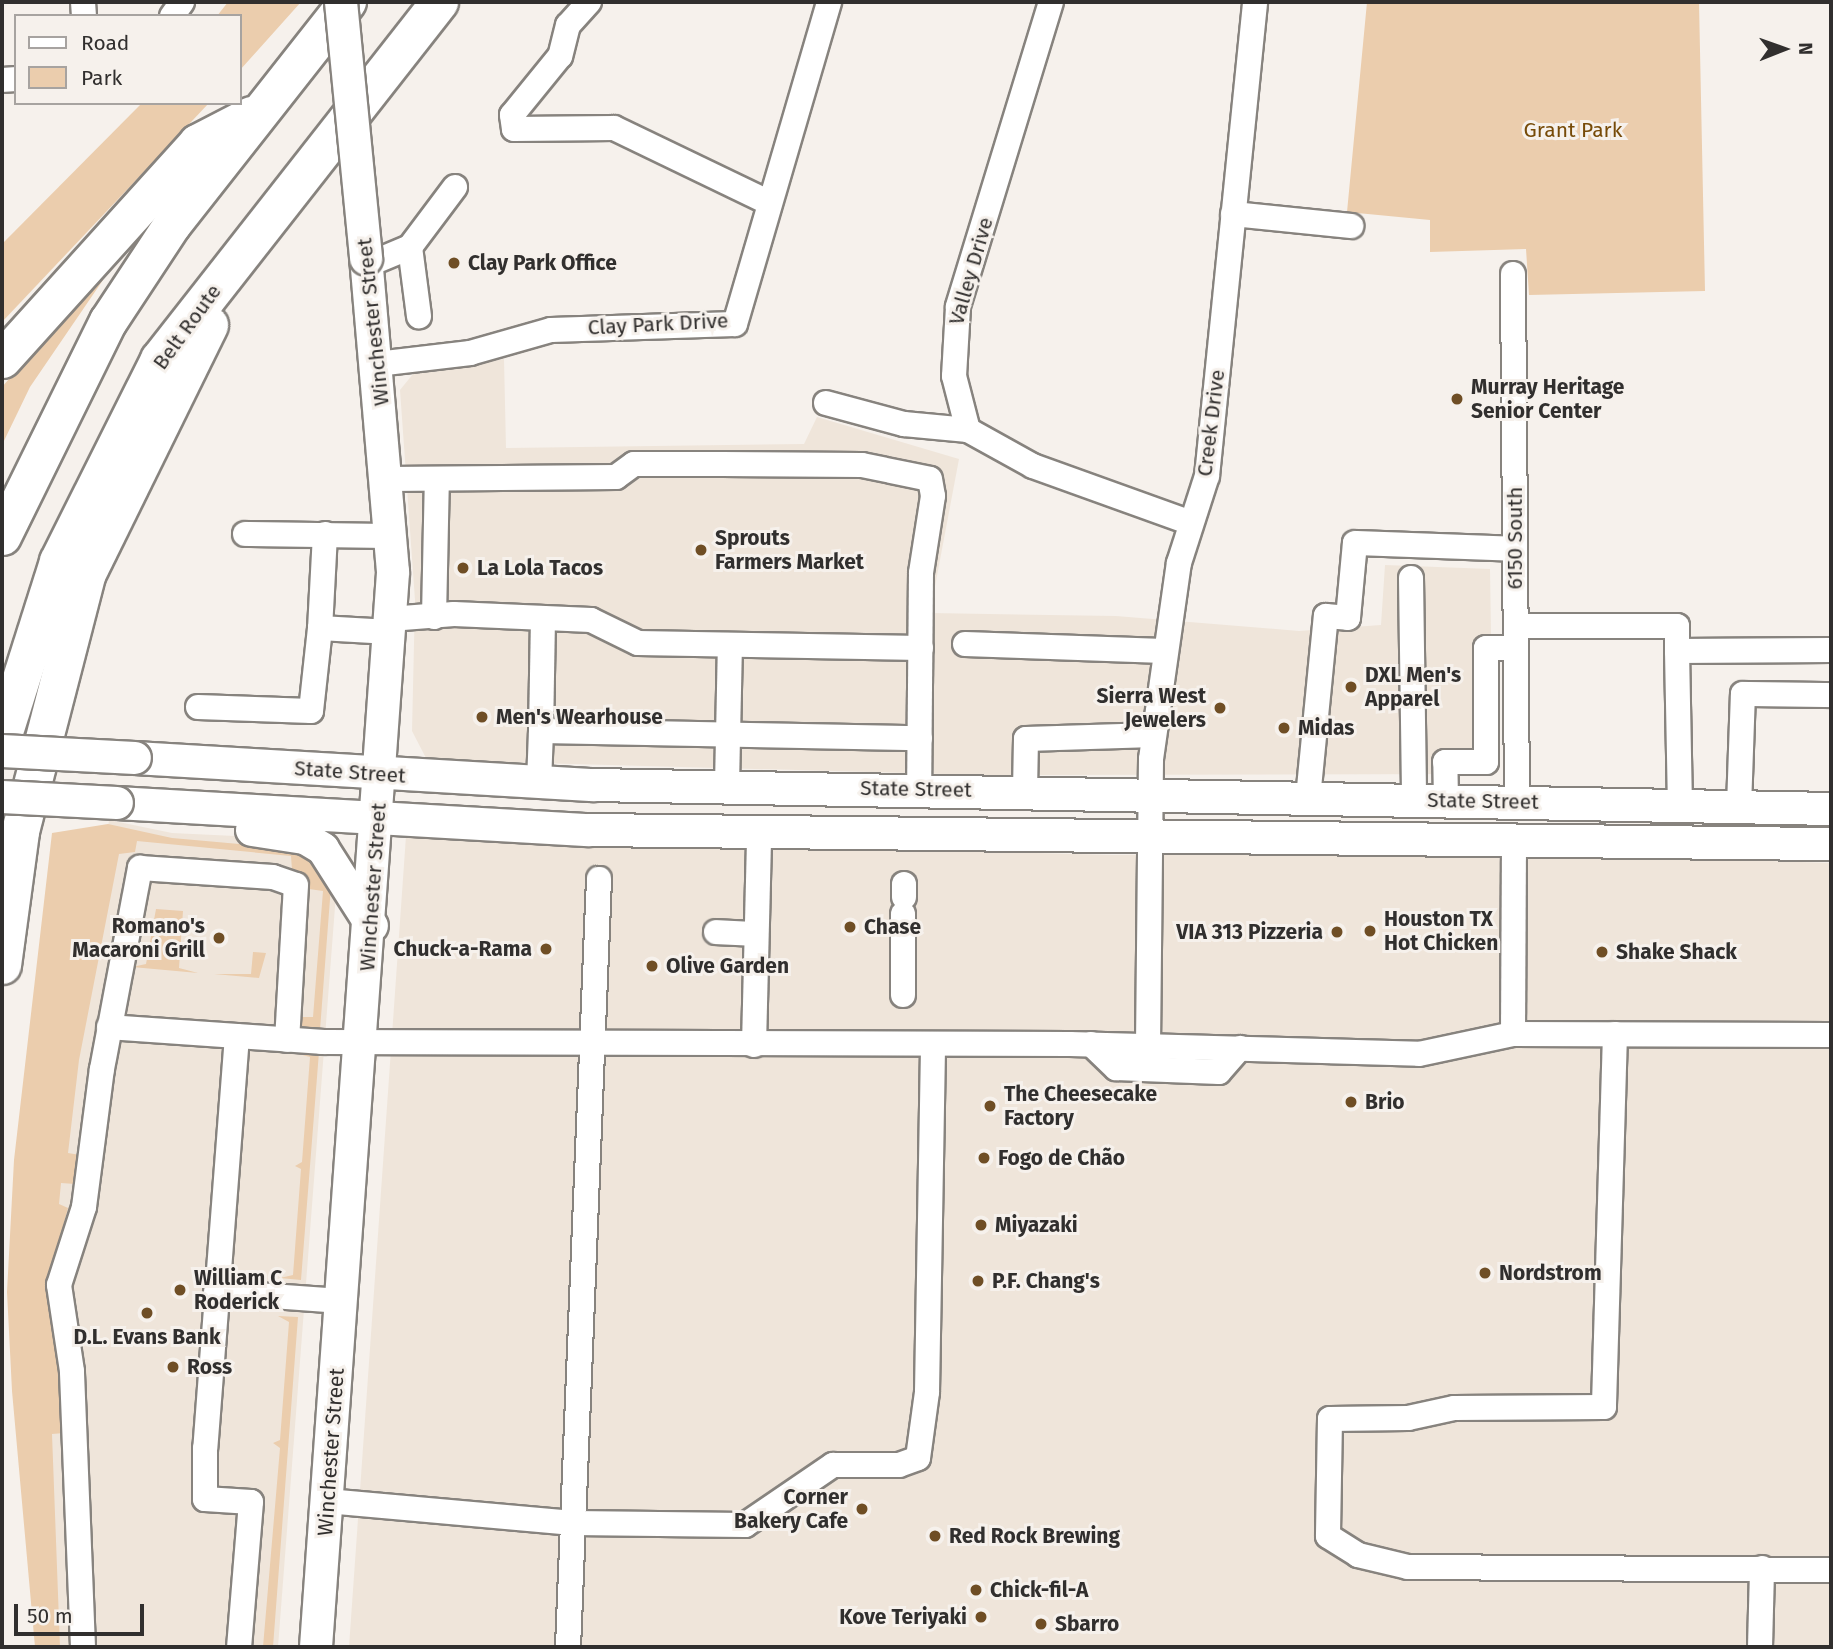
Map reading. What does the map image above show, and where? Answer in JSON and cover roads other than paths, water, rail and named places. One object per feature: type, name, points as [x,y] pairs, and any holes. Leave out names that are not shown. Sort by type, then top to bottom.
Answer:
[{"type":"highway","points":[[2,536],[108,321],[172,224],[346,2]]},
{"type":"highway","name":"Belt Route","points":[[2,738],[58,561],[159,359],[439,2]]},
{"type":"highway","points":[[2,359],[197,143],[264,107]]},
{"type":"highway","points":[[2,965],[20,831],[86,575],[178,379],[277,209]]},
{"type":"main road","name":"Winchester Street","points":[[316,1647],[372,926],[393,536],[390,479],[341,2]]},
{"type":"main road","name":"State Street","points":[[2,751],[539,783],[1831,809]]},
{"type":"main road","name":"State Street","points":[[2,797],[378,820],[758,833],[1150,841],[1831,844]]},
{"type":"main road","points":[[117,803],[180,824],[305,838],[327,854],[372,926]]},
{"type":"street","points":[[589,2],[568,25],[560,57],[512,115],[514,129],[614,128],[768,202]]},
{"type":"street","name":"Clay Park Drive","points":[[377,364],[470,353],[551,330],[735,324],[747,300],[768,202],[829,2]]},
{"type":"street","name":"Valley Drive","points":[[968,430],[954,376],[958,307],[1051,2]]},
{"type":"street","name":"Creek Drive","points":[[1148,1046],[1150,794],[1154,735],[1164,651],[1191,523],[1207,476],[1255,2]]},
{"type":"street","points":[[366,262],[410,247],[455,187]]},
{"type":"street","points":[[1233,214],[1351,226]]},
{"type":"street","points":[[410,247],[419,316]]},
{"type":"street","name":"6150 South","points":[[1513,274],[1517,802]]},
{"type":"street","points":[[826,403],[904,424],[968,430],[1033,467],[1191,523]]},
{"type":"street","points":[[390,479],[616,477],[634,464],[862,465],[914,472],[930,479],[933,496],[921,573],[919,790]]},
{"type":"street","points":[[434,617],[437,479]]},
{"type":"street","points":[[245,534],[393,536]]},
{"type":"street","points":[[198,707],[311,711],[320,628],[325,534]]},
{"type":"street","points":[[1308,798],[1325,617],[1348,618],[1354,543],[1515,549]]},
{"type":"street","points":[[1412,578],[1414,800]]},
{"type":"street","points":[[320,628],[390,625],[434,617],[543,618],[591,620],[631,643],[920,648]]},
{"type":"street","points":[[539,783],[543,618]]},
{"type":"street","points":[[1446,801],[1445,762],[1486,762],[1486,648],[1516,637],[1676,626],[1680,805]]},
{"type":"street","points":[[965,644],[1164,651]]},
{"type":"street","points":[[727,785],[730,645]]},
{"type":"street","points":[[1677,651],[1831,650]]},
{"type":"street","points":[[1739,807],[1743,694],[1831,695]]},
{"type":"street","points":[[541,731],[728,732],[920,738]]},
{"type":"street","points":[[1025,791],[1026,739],[1154,735]]},
{"type":"street","points":[[754,1045],[758,833]]},
{"type":"street","points":[[1513,1034],[1514,842]]},
{"type":"street","points":[[83,1647],[72,1371],[59,1285],[84,1206],[109,1027],[140,868],[273,877],[291,881],[298,892],[287,1040]]},
{"type":"street","points":[[568,1647],[599,880]]},
{"type":"street","points":[[903,995],[904,899]]},
{"type":"street","points":[[716,932],[756,934]]},
{"type":"street","points":[[109,1027],[363,1043],[1091,1044],[1419,1054],[1513,1034],[1831,1035]]},
{"type":"street","points":[[1615,1034],[1604,1407],[1454,1408],[1408,1418],[1330,1419],[1328,1536],[1358,1555],[1408,1567],[1831,1570]]},
{"type":"street","points":[[237,1036],[216,1292],[205,1499],[251,1503],[239,1647]]},
{"type":"street","points":[[1091,1044],[1116,1068],[1219,1072],[1240,1048]]},
{"type":"street","points":[[327,1501],[573,1523],[745,1525],[833,1465],[898,1465],[918,1458],[927,1392],[933,1045]]},
{"type":"street","points":[[216,1292],[343,1301]]},
{"type":"street","points":[[1760,1647],[1762,1568]]},
{"type":"place","name":"Clay Park Office","points":[[454,263]]},
{"type":"place","name":"Murray Heritage Senior Center","points":[[1457,399]]},
{"type":"place","name":"Sprouts Farmers Market","points":[[701,550]]},
{"type":"place","name":"La Lola Tacos","points":[[463,568]]},
{"type":"place","name":"DXL Men's Apparel","points":[[1351,687]]},
{"type":"place","name":"Sierra West Jewelers","points":[[1220,708]]},
{"type":"place","name":"Men's Wearhouse","points":[[482,717]]},
{"type":"place","name":"Midas","points":[[1284,728]]},
{"type":"place","name":"Chase","points":[[850,927]]},
{"type":"place","name":"Houston TX Hot Chicken","points":[[1370,931]]},
{"type":"place","name":"VIA 313 Pizzeria","points":[[1337,932]]},
{"type":"place","name":"Romano's Macaroni Grill","points":[[219,938]]},
{"type":"place","name":"Chuck-a-Rama","points":[[546,949]]},
{"type":"place","name":"Shake Shack","points":[[1602,952]]},
{"type":"place","name":"Olive Garden","points":[[652,966]]},
{"type":"place","name":"Brio","points":[[1351,1102]]},
{"type":"place","name":"The Cheesecake Factory","points":[[990,1106]]},
{"type":"place","name":"Fogo de Chão","points":[[984,1158]]},
{"type":"place","name":"Miyazaki","points":[[981,1225]]},
{"type":"place","name":"Nordstrom","points":[[1485,1273]]},
{"type":"place","name":"P.F. Chang's","points":[[978,1281]]},
{"type":"place","name":"William C Roderick","points":[[180,1290]]},
{"type":"place","name":"D.L. Evans Bank","points":[[147,1313]]},
{"type":"place","name":"Ross","points":[[173,1367]]},
{"type":"place","name":"Corner Bakery Cafe","points":[[862,1509]]},
{"type":"place","name":"Red Rock Brewing","points":[[935,1536]]},
{"type":"place","name":"Chick-fil-A","points":[[976,1590]]},
{"type":"place","name":"Kove Teriyaki","points":[[981,1617]]},
{"type":"place","name":"Sbarro","points":[[1041,1624]]},
{"type":"park label","name":"Grant Park","points":[[1573,130]]}]
